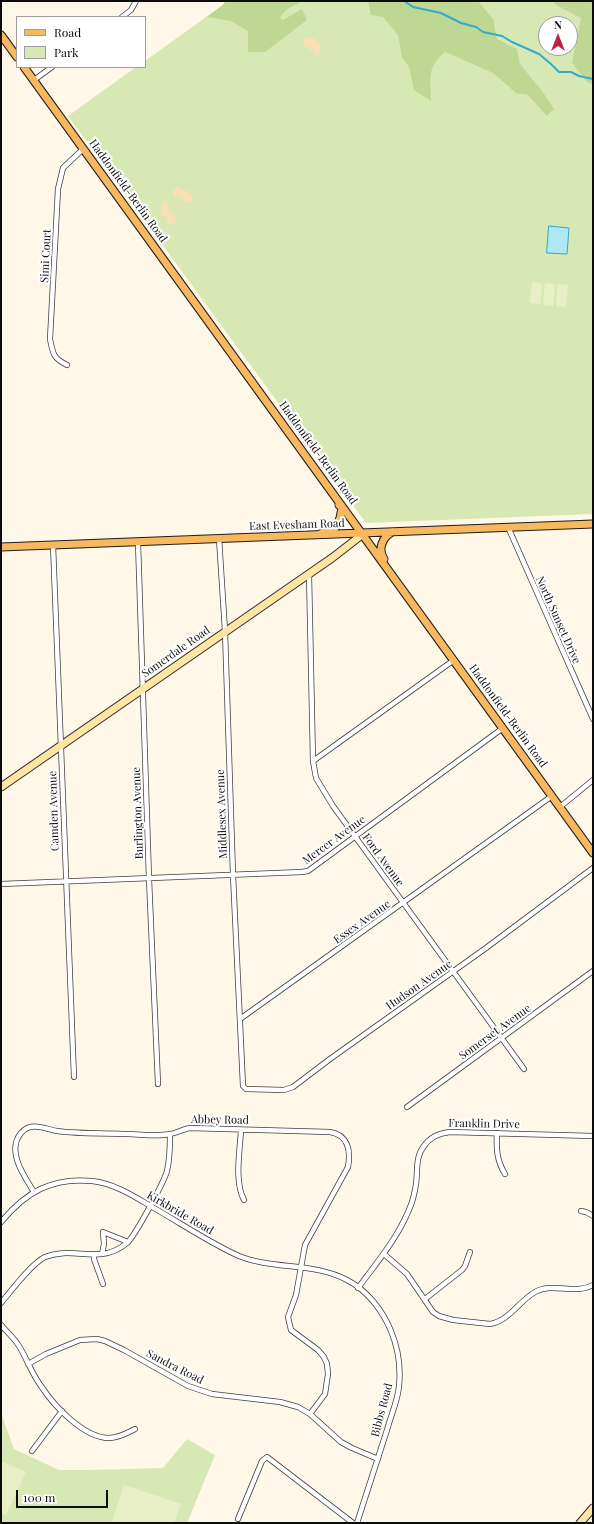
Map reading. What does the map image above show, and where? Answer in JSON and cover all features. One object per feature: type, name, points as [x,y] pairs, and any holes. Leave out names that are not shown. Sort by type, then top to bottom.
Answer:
[{"type":"main road","points":[[1,35],[16,56]]},
{"type":"main road","name":"Haddonfield-Berlin Road","points":[[25,68],[593,853]]},
{"type":"main road","points":[[316,535],[336,527],[342,508],[338,503],[338,500]]},
{"type":"main road","name":"East Evesham Road","points":[[1,547],[593,524]]},
{"type":"main road","points":[[384,563],[381,550],[382,544],[384,539],[392,532]]},
{"type":"main road","name":"Somerdale Road","points":[[1,787],[309,574],[363,534]]},
{"type":"main road","points":[[580,1523],[593,1508]]},
{"type":"street","points":[[123,16],[131,10],[136,1]]},
{"type":"street","points":[[34,80],[51,68]]},
{"type":"street","name":"Simi Court","points":[[67,365],[57,360],[54,356],[50,339],[58,189],[62,168],[83,149]]},
{"type":"street","name":"North Sunset Drive","points":[[508,527],[593,720]]},
{"type":"street","name":"Middlesex Avenue","points":[[219,538],[225,632],[233,875],[243,1086],[246,1089]]},
{"type":"street","name":"Burlington Avenue","points":[[138,542],[149,879],[158,1084]]},
{"type":"street","name":"Camden Avenue","points":[[53,545],[74,1077]]},
{"type":"street","name":"Ford Avenue","points":[[309,574],[313,761],[316,778],[320,787],[354,836],[524,1069]]},
{"type":"street","points":[[313,761],[454,660]]},
{"type":"street","name":"Mercer Avenue","points":[[1,884],[149,879],[308,871],[502,728]]},
{"type":"street","points":[[560,807],[593,780]]},
{"type":"street","name":"Essex Avenue","points":[[240,1019],[403,904],[552,796]]},
{"type":"street","name":"Hudson Avenue","points":[[246,1089],[284,1090],[293,1087],[593,868]]},
{"type":"street","name":"Somerset Avenue","points":[[408,1107],[593,971]]},
{"type":"street","name":"Abbey Road","points":[[34,1192],[19,1167],[16,1153],[16,1144],[21,1133],[32,1126],[64,1131],[170,1134],[190,1128],[330,1132],[340,1135],[345,1139],[350,1152],[348,1167],[305,1245],[296,1295],[289,1311],[289,1323],[291,1330],[318,1350],[324,1357],[327,1364],[328,1374],[325,1394],[310,1414]]},
{"type":"street","points":[[240,1130],[239,1183],[244,1200]]},
{"type":"street","name":"Franklin Drive","points":[[358,1288],[384,1254],[411,1204],[417,1183],[418,1159],[424,1146],[429,1140],[442,1133],[450,1132],[593,1136]]},
{"type":"street","points":[[496,1133],[498,1160],[505,1174]]},
{"type":"street","points":[[1,1303],[32,1268],[44,1257],[73,1252],[102,1254],[112,1252],[128,1242],[140,1224],[167,1172],[170,1134]]},
{"type":"street","name":"Kirkbride Road","points":[[1,1220],[19,1202],[44,1186],[64,1182],[92,1181],[114,1187],[150,1205],[212,1242],[240,1256],[256,1261],[302,1267],[326,1272],[339,1276],[358,1288]]},
{"type":"street","points":[[581,1211],[593,1216]]},
{"type":"street","points":[[102,1254],[104,1244],[103,1232],[128,1242]]},
{"type":"street","points":[[425,1299],[462,1270],[470,1252]]},
{"type":"street","points":[[94,1254],[94,1259],[103,1284]]},
{"type":"street","points":[[384,1254],[407,1274],[433,1312],[444,1319],[490,1324],[500,1321],[535,1292],[545,1288],[580,1290],[593,1285]]},
{"type":"street","name":"Bibbs Road","points":[[358,1288],[370,1298],[387,1321],[392,1333],[399,1360],[398,1394],[358,1523]]},
{"type":"street","points":[[1,1325],[18,1346],[40,1386],[50,1399],[62,1411],[87,1431],[99,1437],[109,1438],[117,1437],[135,1429]]},
{"type":"street","name":"Sandra Road","points":[[28,1364],[46,1354],[80,1340],[97,1339],[124,1350],[188,1386],[212,1394],[290,1404],[310,1414],[341,1442],[378,1459]]},
{"type":"street","points":[[32,1451],[62,1411]]},
{"type":"street","points":[[238,1519],[262,1461],[268,1457],[353,1523]]},
{"type":"green space","points":[[225,1],[590,1],[593,3],[593,514],[366,523],[68,116],[135,68],[146,68],[146,60],[224,4]]},
{"type":"green space","points":[[225,1],[299,1],[298,4],[285,11],[280,18],[283,20],[302,9],[307,20],[265,52],[248,52],[248,31],[231,21],[207,17],[224,4]]},
{"type":"green space","points":[[368,1],[478,1],[493,19],[497,39],[517,49],[520,64],[542,91],[554,109],[547,116],[528,95],[516,93],[493,73],[445,52],[432,68],[430,80],[431,101],[414,90],[409,67],[402,57],[398,35],[383,17],[371,15]]},
{"type":"green space","points":[[553,1],[590,1],[593,3],[593,84],[587,82],[572,63],[573,56],[578,56],[578,33],[581,18],[556,5]]},
{"type":"green space","points":[[532,282],[542,283],[540,304],[530,303]]},
{"type":"green space","points":[[545,283],[555,284],[553,306],[543,305]]},
{"type":"green space","points":[[558,284],[568,285],[566,307],[556,306]]},
{"type":"green space","points":[[1,1413],[14,1449],[59,1470],[163,1468],[187,1439],[215,1455],[187,1523],[1,1523]]},
{"type":"green space","points":[[1,1461],[26,1472],[6,1515],[1,1513]]},
{"type":"green space","points":[[124,1485],[181,1504],[174,1523],[117,1523],[112,1521]]},
{"type":"sand","points":[[307,37],[314,38],[321,45],[318,55],[315,56],[314,54],[315,47],[311,51],[309,49],[310,44],[307,48],[302,44]]},
{"type":"sand","points":[[177,187],[188,191],[188,194],[192,194],[192,201],[186,202],[178,195],[176,199],[173,197],[173,190]]},
{"type":"sand","points":[[163,202],[169,202],[167,208],[175,216],[176,220],[175,223],[170,225],[168,224],[166,217],[161,214],[160,211]]},
{"type":"water","points":[[549,226],[569,228],[567,254],[547,253]]},
{"type":"waterway","points":[[404,1],[413,7],[441,13],[461,23],[476,27],[483,32],[502,36],[539,54],[559,72],[571,72],[579,76],[593,79]]}]
